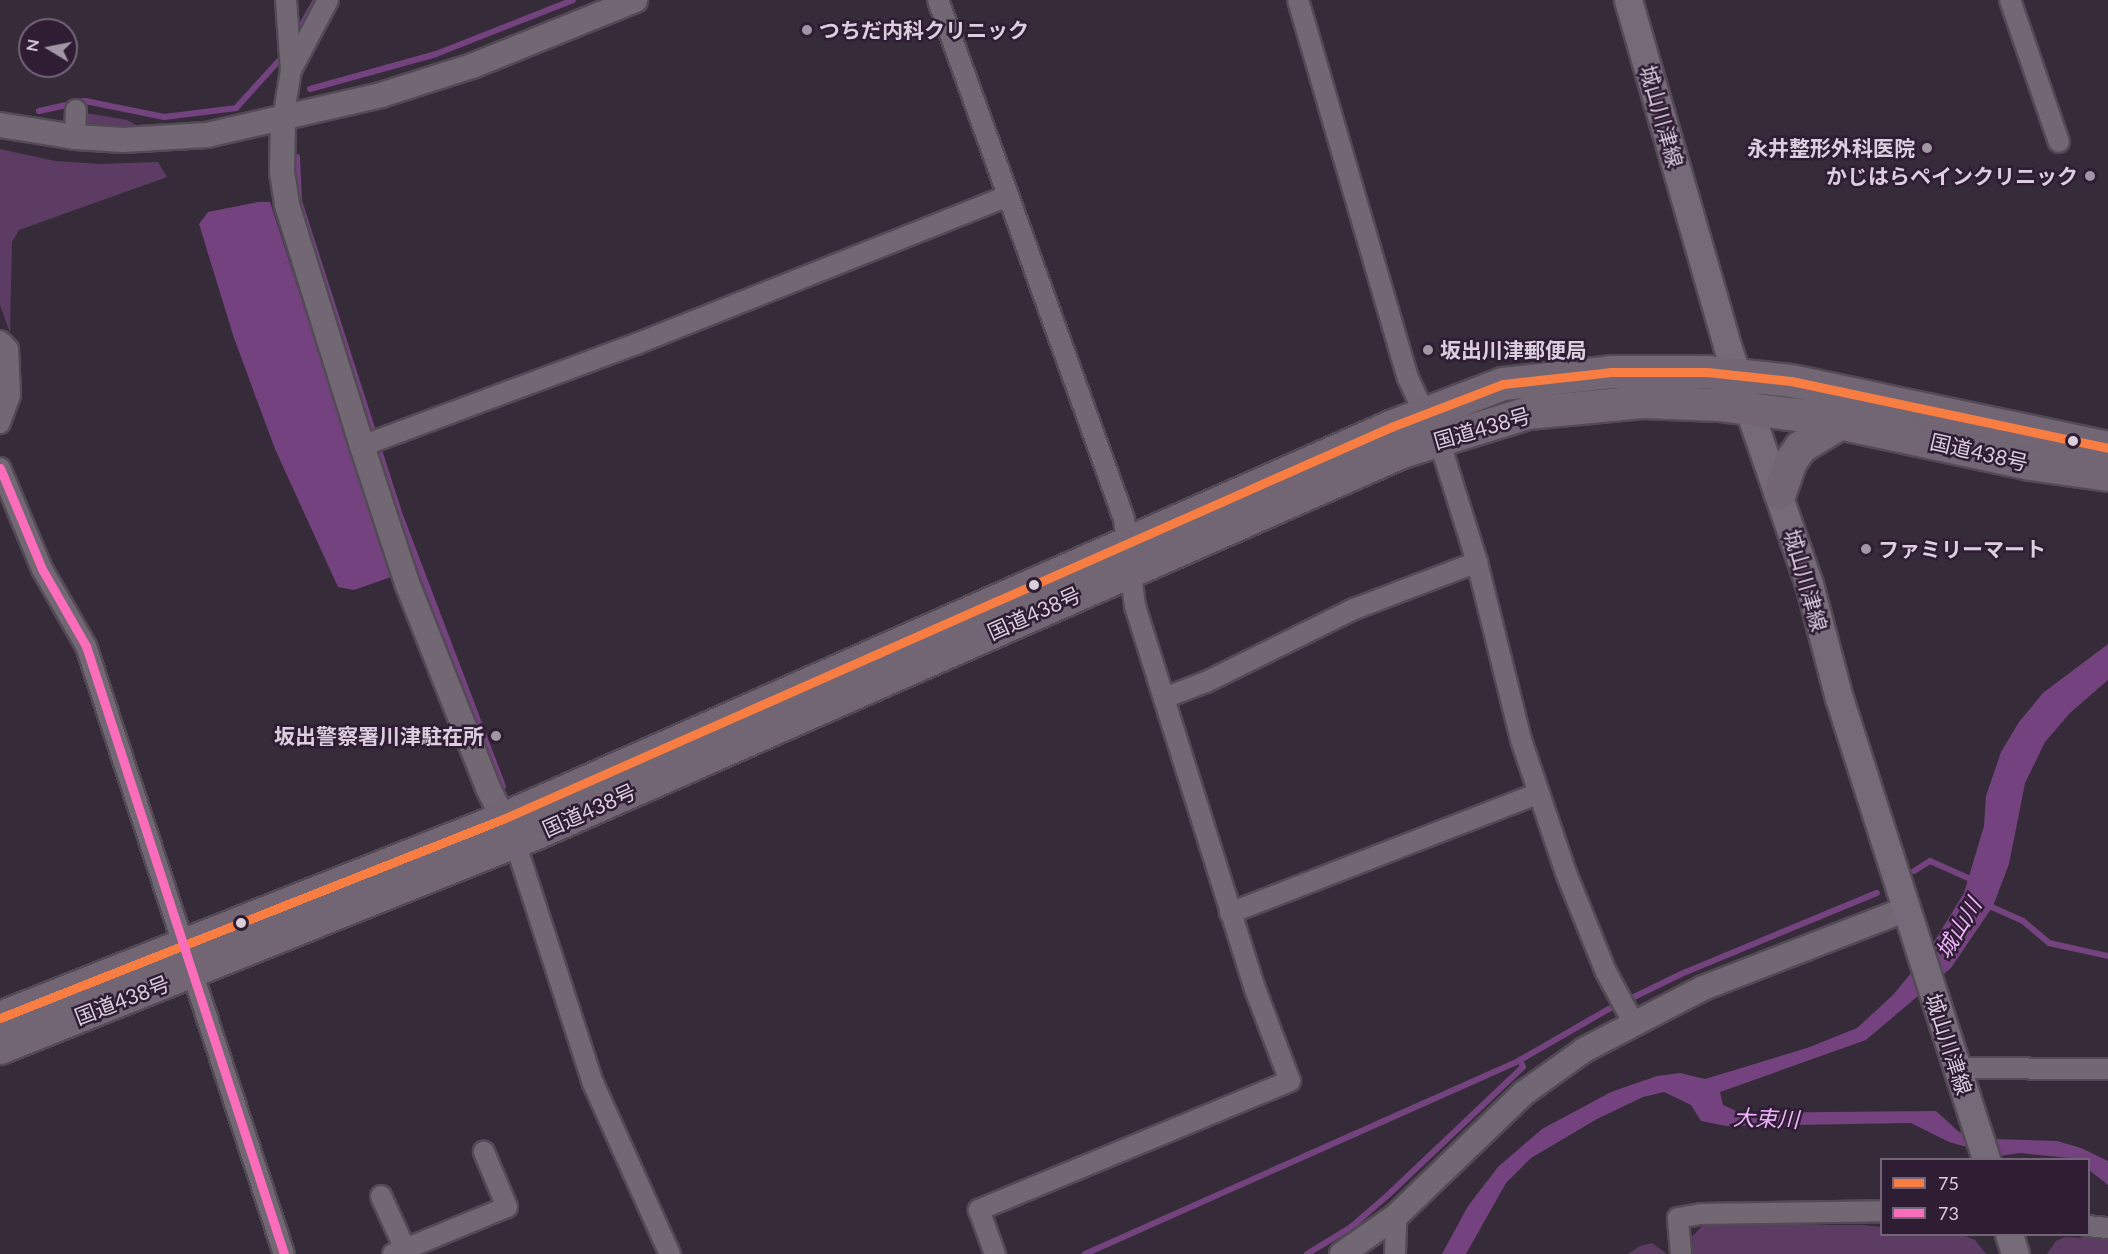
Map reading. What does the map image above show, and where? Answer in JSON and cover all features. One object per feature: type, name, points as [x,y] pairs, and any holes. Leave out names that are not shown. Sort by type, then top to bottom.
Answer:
[{"type":"highway","name":"国道438号","points":[[0,1048],[187,960],[509,831],[1128,557],[1431,427],[1481,391],[1527,379],[1640,370],[1737,375],[1791,381],[2108,448]]},
{"type":"highway","name":"国道438号","points":[[1431,427],[1604,404],[1686,402],[1749,408],[1841,423],[2030,464],[2108,475]]},
{"type":"highway","points":[[1780,493],[1791,461],[1801,447],[1841,423]]},
{"type":"highway","name":"国道438号","points":[[0,1018],[187,960]]},
{"type":"main road","name":"城山川津線","points":[[1628,0],[1737,375],[1780,493],[1839,698],[1985,1158]]},
{"type":"main road","points":[[2010,1236],[2015,1254]]},
{"type":"street","points":[[285,0],[290,55],[283,118],[282,172],[287,205],[371,443],[407,583],[509,831],[593,1083],[670,1254]]},
{"type":"street","points":[[290,55],[328,0]]},
{"type":"street","points":[[0,125],[75,137],[185,137],[283,118],[381,95],[472,66],[635,0]]},
{"type":"street","points":[[938,0],[1006,197],[1125,519],[1131,592],[1230,913],[1290,1081],[979,1210],[994,1254]]},
{"type":"street","points":[[1298,0],[1408,378],[1431,427],[1477,562],[1521,740],[1566,873],[1625,1008]]},
{"type":"street","points":[[2010,0],[2059,142]]},
{"type":"street","points":[[75,137],[76,110]]},
{"type":"street","points":[[371,443],[636,344],[1006,197]]},
{"type":"street","points":[[0,341],[8,349],[10,378],[10,395],[0,423]]},
{"type":"street","points":[[0,468],[42,569],[86,646],[284,1254]]},
{"type":"street","points":[[1164,698],[1206,682],[1354,609],[1477,562]]},
{"type":"street","points":[[1230,913],[1539,793]]},
{"type":"street","points":[[1342,1254],[1396,1216],[1524,1093],[1625,1008],[1703,988],[1907,909]]},
{"type":"street","points":[[1958,1073],[2108,1069]]},
{"type":"street","points":[[381,1196],[399,1252],[507,1207],[484,1152]]},
{"type":"street","points":[[1681,1254],[1678,1218],[1701,1214],[1880,1211]]},
{"type":"street","points":[[1395,1254],[1396,1216]]},
{"type":"street","points":[[2090,1226],[2108,1228]]},
{"type":"shaded area","points":[[86,113],[127,120],[144,129],[84,129]]},
{"type":"shaded area","points":[[0,149],[55,161],[99,164],[158,162],[167,177],[19,230],[12,242],[10,333],[0,305]]},
{"type":"shaded area","points":[[1703,1225],[1863,1225],[1880,1227],[1880,1236],[1965,1236],[1975,1240],[1986,1254],[1693,1254],[1692,1237]]},
{"type":"shaded area","points":[[2065,1237],[2108,1239],[2108,1254],[2047,1254],[2056,1241]]},
{"type":"shaded area","points":[[1652,1243],[1667,1254],[1628,1254],[1640,1246]]},
{"type":"water","points":[[258,202],[270,202],[391,577],[354,590],[338,587],[275,449],[234,338],[199,224],[208,212]]},
{"type":"water","points":[[2108,644],[2108,680],[2070,713],[2045,742],[2025,783],[2009,864],[1993,906],[1951,968],[1866,1040],[1720,1092],[1723,1105],[1741,1113],[1936,1111],[1959,1132],[1994,1139],[2057,1141],[2081,1148],[2108,1161],[2108,1185],[2090,1171],[2090,1158],[2020,1153],[1999,1156],[1949,1142],[1911,1123],[1726,1126],[1701,1121],[1691,1105],[1664,1092],[1643,1097],[1597,1119],[1531,1158],[1506,1183],[1466,1254],[1442,1254],[1468,1206],[1498,1167],[1542,1129],[1611,1092],[1657,1076],[1680,1073],[1705,1079],[1807,1048],[1857,1028],[1893,995],[1926,955],[1964,893],[1984,826],[1986,796],[2001,752],[2019,722],[2043,693]]},
{"type":"waterway","points":[[294,39],[316,0]]},
{"type":"waterway","points":[[310,89],[436,54],[573,0]]},
{"type":"waterway","points":[[39,111],[85,101],[164,117],[236,108],[284,55]]},
{"type":"waterway","points":[[297,157],[299,201],[401,518],[503,786]]},
{"type":"waterway","points":[[1914,871],[1930,861],[1977,882]]},
{"type":"waterway","points":[[1307,1254],[1351,1227],[1388,1195],[1523,1067],[1520,1060],[1607,1010],[1681,974],[1877,893]]},
{"type":"waterway","name":"城山川","points":[[1987,905],[2023,921],[2049,943],[2108,956]]},
{"type":"waterway","points":[[1085,1254],[1520,1060]]},
{"type":"transit line","name":"75","points":[[0,1018],[503,819],[1391,427],[1503,384],[1611,372],[1707,372],[1791,381],[2108,448]]},
{"type":"transit line","name":"73","points":[[0,468],[42,569],[86,646],[284,1254]]},
{"type":"place","name":"つちだ内科クリニック","points":[[807,30]]},
{"type":"place","name":"永井整形外科医院","points":[[1927,148]]},
{"type":"place","name":"かじはらペインクリニック","points":[[2090,176]]},
{"type":"place","name":"坂出川津郵便局","points":[[1428,350]]},
{"type":"place","name":"ファミリーマート","points":[[1866,549]]},
{"type":"place","name":"坂出警察署川津駐在所","points":[[496,736]]},
{"type":"water label","name":"大束川","points":[[1766,1118]]}]
